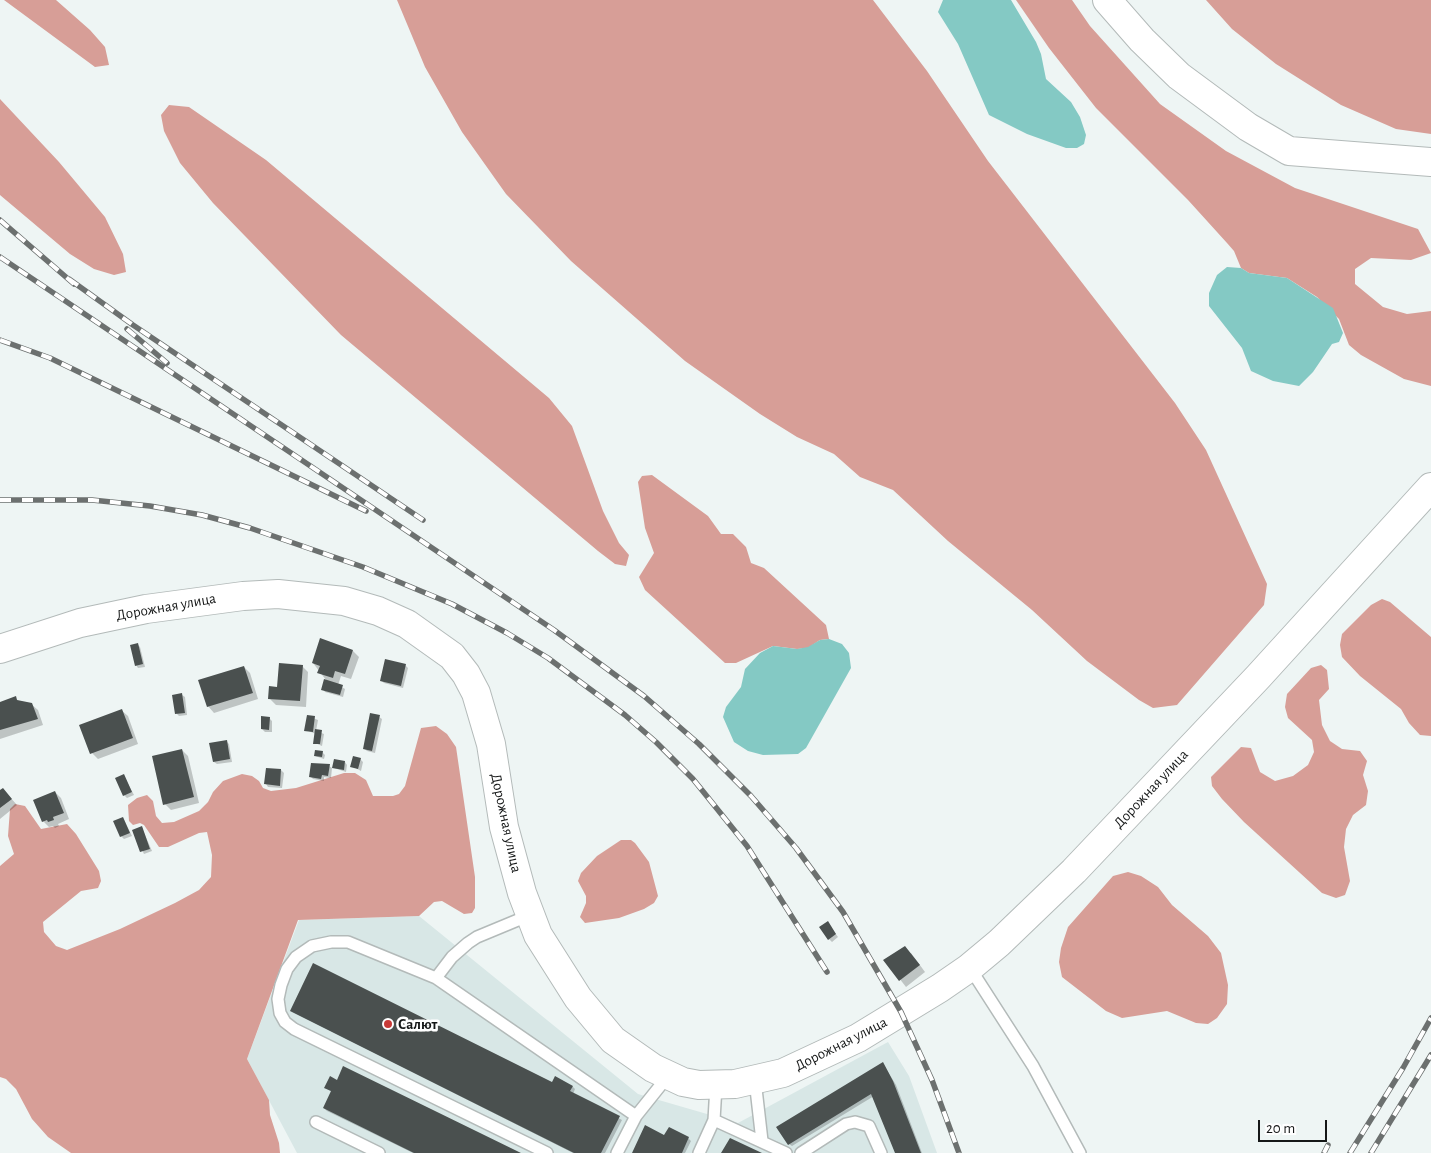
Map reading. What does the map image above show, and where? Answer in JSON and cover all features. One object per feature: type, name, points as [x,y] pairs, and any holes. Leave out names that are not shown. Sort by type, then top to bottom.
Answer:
[{"type":"street","points":[[1108,0],[1142,40],[1179,76],[1248,128],[1289,151],[1431,162]]},
{"type":"street","name":"Дорожная улица","points":[[0,649],[34,636],[80,623],[146,609],[243,596],[278,594],[344,601],[378,611],[407,624],[452,656],[466,674],[476,693],[490,744],[511,859],[530,915],[550,957],[596,1021],[632,1056],[668,1076],[699,1085],[716,1086],[755,1080],[783,1073],[817,1059],[858,1038],[970,968],[1032,914],[1074,871],[1265,669],[1431,487]]},
{"type":"lane","points":[[436,978],[452,957],[468,943],[530,915]]},
{"type":"lane","points":[[547,1153],[294,1029],[285,1022],[280,1013],[278,1000],[281,985],[296,956],[312,946],[331,942],[348,942],[436,978],[636,1116]]},
{"type":"lane","points":[[970,968],[1033,1066],[1080,1153]]},
{"type":"lane","points":[[617,1153],[636,1116],[668,1076]]},
{"type":"lane","points":[[755,1080],[762,1141]]},
{"type":"lane","points":[[699,1153],[714,1120],[716,1086]]},
{"type":"lane","points":[[714,1120],[786,1153]]},
{"type":"lane","points":[[316,1122],[379,1153]]},
{"type":"lane","points":[[801,1153],[846,1124],[855,1122],[869,1126],[881,1153]]},
{"type":"shaded area","points":[[4,0],[56,0],[90,30],[105,47],[109,65],[95,67]]},
{"type":"shaded area","points":[[397,0],[873,0],[927,71],[988,161],[1175,403],[1206,450],[1267,584],[1264,605],[1177,705],[1153,708],[1139,700],[1087,661],[1032,610],[948,541],[893,490],[860,477],[834,454],[797,437],[760,414],[685,361],[571,261],[506,194],[462,132],[425,67]]},
{"type":"shaded area","points":[[1016,0],[1072,0],[1090,26],[1160,104],[1226,151],[1295,188],[1418,229],[1431,253],[1411,260],[1371,258],[1355,269],[1355,284],[1383,307],[1407,314],[1431,311],[1431,386],[1404,379],[1361,355],[1349,345],[1339,319],[1317,297],[1287,278],[1249,273],[1241,268],[1234,251],[1227,243],[1188,200],[1096,108],[1049,48]]},
{"type":"shaded area","points":[[1206,0],[1431,0],[1431,134],[1396,129],[1341,105],[1276,64],[1232,29]]},
{"type":"shaded area","points":[[0,99],[59,162],[105,217],[123,254],[126,272],[114,275],[94,269],[70,254],[0,195]]},
{"type":"shaded area","points":[[169,105],[189,107],[266,160],[549,398],[572,426],[603,511],[619,543],[629,555],[626,566],[615,564],[598,551],[341,335],[213,203],[180,163],[164,131],[161,115]]},
{"type":"shaded area","points":[[652,475],[708,516],[721,534],[733,534],[746,547],[751,563],[764,568],[826,625],[829,639],[820,640],[808,648],[797,649],[773,646],[736,663],[725,663],[645,590],[639,577],[654,553],[645,528],[638,482],[642,476]]},
{"type":"shaded area","points":[[1382,599],[1390,602],[1431,637],[1431,736],[1420,735],[1409,723],[1401,709],[1360,676],[1342,657],[1340,645],[1342,634],[1371,605]]},
{"type":"shaded area","points":[[1321,665],[1327,670],[1329,689],[1319,700],[1322,725],[1330,741],[1342,749],[1360,751],[1367,761],[1363,775],[1368,791],[1366,805],[1353,815],[1346,829],[1344,847],[1350,881],[1345,895],[1336,898],[1322,893],[1244,822],[1212,786],[1211,777],[1241,747],[1251,748],[1260,772],[1275,781],[1293,776],[1308,765],[1314,752],[1312,740],[1288,718],[1285,707],[1287,694],[1311,668]]},
{"type":"shaded area","points":[[436,726],[447,734],[456,747],[475,877],[475,908],[472,913],[464,914],[442,901],[434,902],[419,916],[298,920],[247,1059],[269,1100],[270,1115],[279,1143],[280,1153],[71,1153],[48,1137],[32,1119],[16,1089],[6,1079],[0,1077],[0,866],[14,854],[8,836],[10,809],[15,804],[25,806],[41,829],[67,824],[76,834],[99,871],[101,881],[98,888],[81,891],[43,922],[44,932],[56,946],[67,950],[120,929],[175,903],[199,890],[211,877],[212,855],[207,832],[199,833],[168,847],[159,847],[144,825],[140,823],[133,825],[129,821],[128,805],[137,798],[147,795],[153,801],[156,816],[162,823],[174,822],[199,811],[223,781],[242,774],[252,776],[259,781],[263,788],[271,791],[296,788],[344,773],[355,773],[366,780],[373,796],[393,796],[399,794],[405,786],[421,728]]},
{"type":"shaded area","points":[[621,840],[631,840],[635,843],[649,862],[658,896],[654,903],[644,909],[619,918],[585,923],[580,917],[586,903],[586,896],[578,881],[581,873],[597,856]]},
{"type":"shaded area","points":[[1128,872],[1141,876],[1158,887],[1172,905],[1208,936],[1221,953],[1228,985],[1227,1004],[1217,1018],[1208,1024],[1196,1023],[1167,1011],[1122,1018],[1106,1011],[1062,977],[1059,962],[1061,948],[1068,927],[1113,876]]},
{"type":"shaded area","points":[[419,916],[638,1094],[738,1123],[888,1042],[909,1076],[937,1153],[297,1153],[247,1059],[299,920]]},
{"type":"water","points":[[943,0],[1011,0],[1036,42],[1041,54],[1046,79],[1071,102],[1080,117],[1086,135],[1084,144],[1077,148],[1066,148],[1027,134],[989,115],[958,44],[938,12]]},
{"type":"water","points":[[1227,267],[1241,268],[1249,273],[1287,278],[1333,308],[1343,333],[1339,342],[1332,344],[1313,372],[1299,386],[1273,381],[1251,371],[1242,348],[1209,306],[1209,293],[1217,275]]},
{"type":"water","points":[[829,639],[842,644],[849,653],[851,668],[806,748],[798,754],[763,755],[748,751],[734,742],[723,717],[726,707],[741,687],[745,669],[760,653],[773,646],[797,649],[808,647],[820,640]]},
{"type":"building","points":[[320,638],[353,650],[345,674],[335,671],[333,678],[317,673],[320,666],[312,663]]},
{"type":"building","points":[[138,643],[143,664],[135,666],[130,645]]},
{"type":"building","points":[[385,659],[406,664],[401,686],[380,681]]},
{"type":"building","points":[[279,663],[303,665],[300,701],[268,699],[269,686],[277,687]]},
{"type":"building","points":[[244,666],[253,693],[207,707],[198,680]]},
{"type":"building","points":[[324,679],[343,685],[340,695],[321,690]]},
{"type":"building","points":[[182,693],[185,713],[175,714],[172,695]]},
{"type":"building","points":[[16,696],[17,700],[32,703],[38,719],[0,730],[0,702]]},
{"type":"building","points":[[122,709],[133,738],[90,754],[79,725]]},
{"type":"building","points":[[370,713],[380,715],[372,751],[363,749]]},
{"type":"building","points":[[307,715],[315,716],[313,732],[304,731]]},
{"type":"building","points":[[261,716],[270,717],[269,730],[261,729]]},
{"type":"building","points":[[315,729],[322,730],[320,744],[313,744]]},
{"type":"building","points":[[227,740],[230,759],[213,762],[209,743]]},
{"type":"building","points":[[182,749],[194,797],[163,805],[152,756]]},
{"type":"building","points":[[315,750],[323,751],[322,757],[314,756]]},
{"type":"building","points":[[353,756],[361,758],[358,769],[350,767]]},
{"type":"building","points":[[334,759],[345,761],[344,770],[332,768]]},
{"type":"building","points":[[311,763],[330,764],[328,776],[322,775],[321,779],[309,777]]},
{"type":"building","points":[[266,768],[281,769],[280,786],[264,784]]},
{"type":"building","points":[[124,774],[132,792],[123,796],[115,778]]},
{"type":"building","points":[[3,788],[12,799],[0,808],[0,790]]},
{"type":"building","points":[[55,791],[64,813],[53,817],[54,820],[42,822],[33,800]]},
{"type":"building","points":[[123,817],[130,833],[120,837],[113,821]]},
{"type":"building","points":[[142,826],[150,849],[140,852],[132,830]]},
{"type":"building","points":[[828,921],[836,934],[828,940],[819,927]]},
{"type":"building","points":[[905,946],[920,965],[899,981],[883,960]]},
{"type":"building","points":[[313,963],[552,1082],[555,1076],[573,1086],[570,1091],[620,1116],[601,1153],[574,1153],[290,1011]]},
{"type":"building","points":[[883,1062],[893,1081],[921,1153],[895,1153],[871,1094],[788,1145],[776,1127]]},
{"type":"building","points":[[343,1066],[521,1153],[414,1153],[323,1108],[331,1091],[324,1088],[330,1076],[337,1080]]},
{"type":"building","points":[[645,1125],[664,1135],[669,1127],[689,1137],[682,1153],[632,1153]]},
{"type":"building","points":[[730,1138],[762,1153],[721,1153]]},
{"type":"railway","points":[[0,220],[74,284]]},
{"type":"railway","points":[[0,257],[554,630],[644,696],[699,744],[751,796],[796,848],[843,912],[901,1012],[932,1080],[959,1153]]},
{"type":"railway","points":[[69,279],[133,325],[423,520]]},
{"type":"railway","points":[[127,329],[167,363]]},
{"type":"railway","points":[[0,340],[50,358],[366,511]]},
{"type":"railway","points":[[0,500],[92,500],[150,506],[202,515],[250,528],[363,567],[452,604],[507,633],[548,658],[625,715],[656,742],[693,779],[747,846],[827,972]]},
{"type":"railway","points":[[1350,1153],[1403,1068],[1431,1018]]},
{"type":"railway","points":[[1371,1153],[1431,1055]]},
{"type":"railway","points":[[1324,1153],[1328,1145]]},
{"type":"place","name":"Салют","points":[[388,1024]]}]
